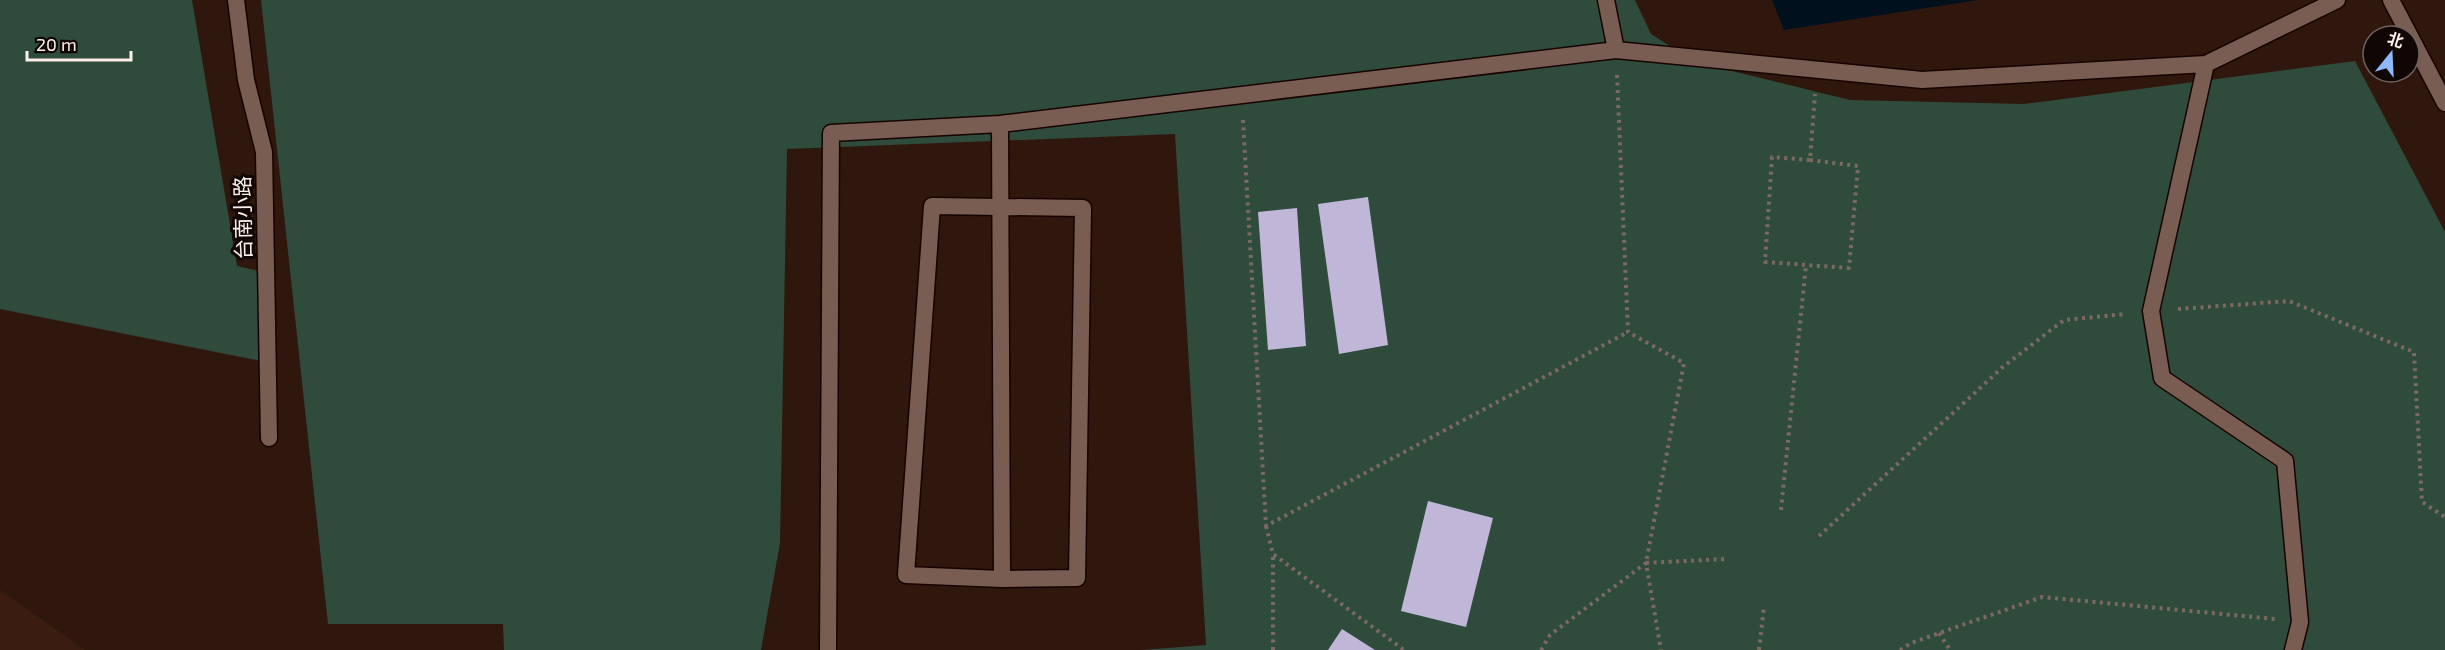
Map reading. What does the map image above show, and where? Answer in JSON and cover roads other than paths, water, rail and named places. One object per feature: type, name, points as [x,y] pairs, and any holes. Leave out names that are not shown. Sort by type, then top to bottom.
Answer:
[{"type":"street","name":"台南小路","points":[[236,0],[246,80],[264,152],[269,438]]},
{"type":"street","points":[[1605,0],[1616,50]]},
{"type":"street","points":[[828,650],[831,133],[1000,124],[1616,50],[1922,80],[2206,64],[2337,0]]},
{"type":"street","points":[[2391,0],[2445,103]]},
{"type":"street","points":[[2206,64],[2151,311],[2162,378],[2285,461],[2300,622],[2293,650]]},
{"type":"street","points":[[1000,124],[1002,579]]},
{"type":"street","points":[[932,206],[1083,208],[1077,578],[1002,579],[906,575],[932,206]]},
{"type":"water","points":[[1772,0],[1978,0],[1784,30]]}]
